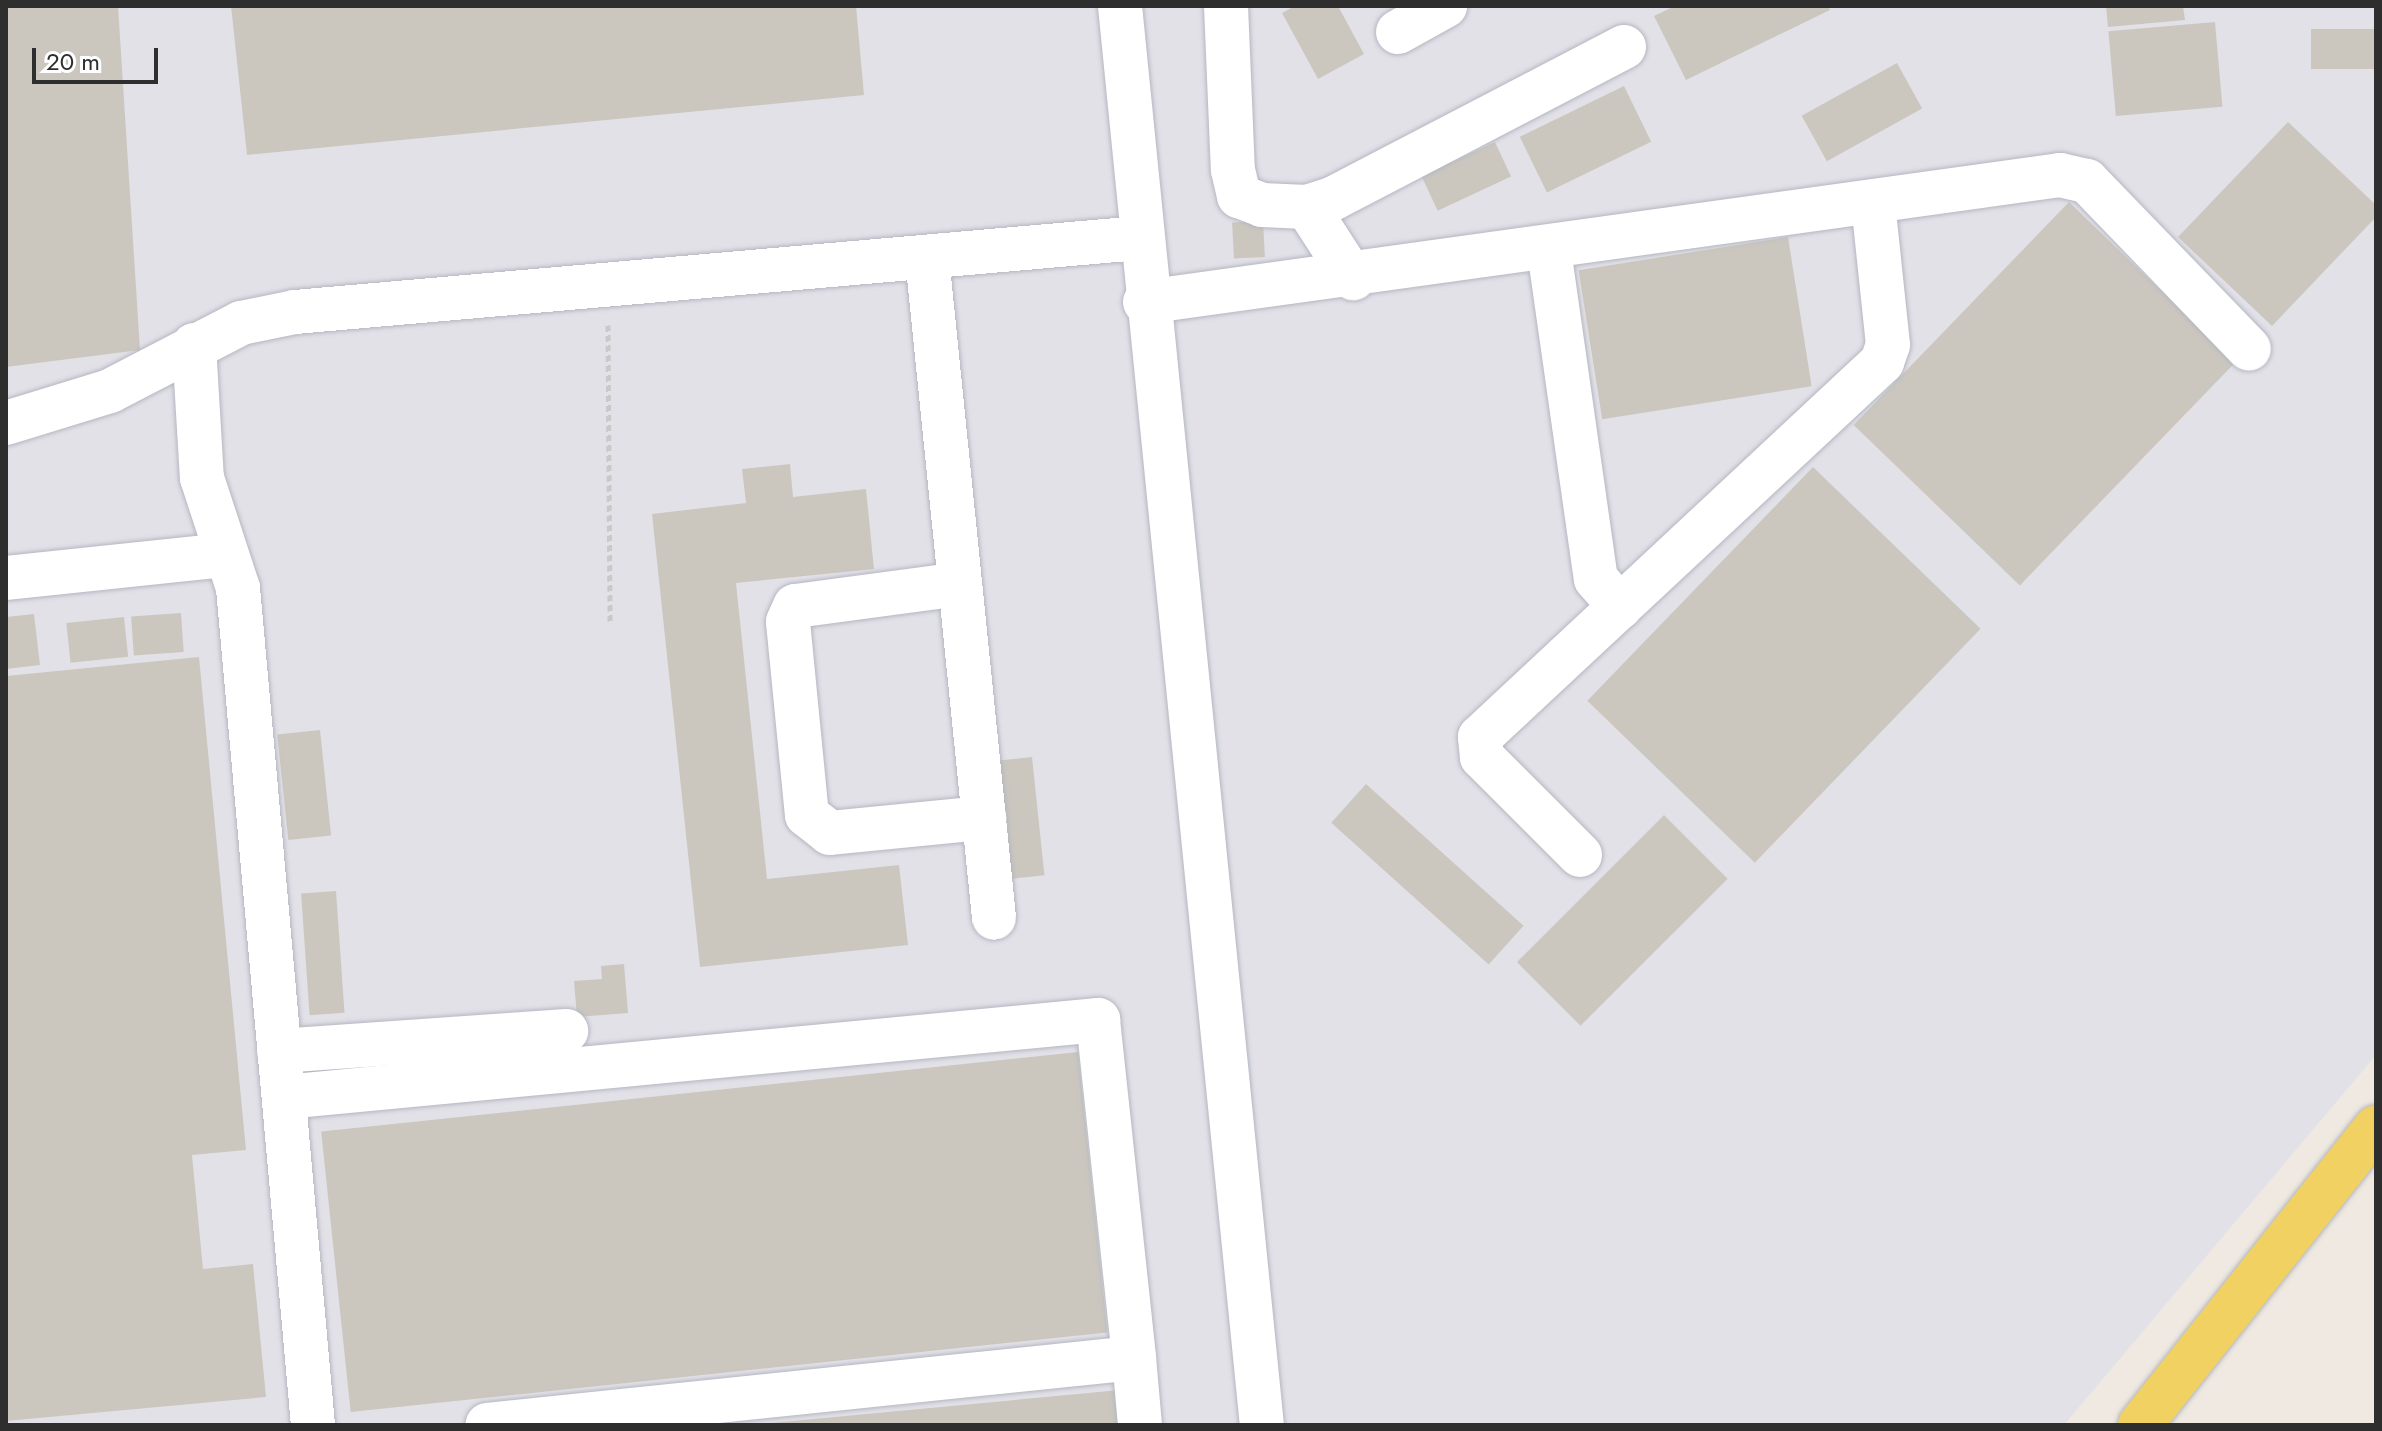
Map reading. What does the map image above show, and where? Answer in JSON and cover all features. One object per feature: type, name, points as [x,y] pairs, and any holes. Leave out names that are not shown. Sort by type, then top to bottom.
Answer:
[{"type":"main road","points":[[2140,1425],[2376,1127]]},
{"type":"street","points":[[1120,6],[1145,302],[1262,1425]]},
{"type":"street","points":[[1226,6],[1239,196],[1262,205],[1307,207],[1624,47]]},
{"type":"street","points":[[1398,32],[1445,6]]},
{"type":"street","points":[[1145,302],[1353,278],[2060,175],[2087,181],[2249,349]]},
{"type":"street","points":[[1580,855],[1482,757],[1480,737],[1882,362],[1888,345],[1873,202]]},
{"type":"street","points":[[1307,207],[1353,278]]},
{"type":"street","points":[[6,423],[110,391],[241,323],[295,312],[1139,238]]},
{"type":"street","points":[[1549,250],[1596,579],[1620,607]]},
{"type":"street","points":[[927,257],[994,918]]},
{"type":"street","points":[[194,345],[202,478],[238,588],[313,1425]]},
{"type":"street","points":[[6,578],[226,555]]},
{"type":"street","points":[[960,584],[795,606],[788,622],[807,815],[830,833],[984,818]]},
{"type":"street","points":[[284,1097],[1098,1020],[1140,1425]]},
{"type":"street","points":[[279,1051],[566,1031]]},
{"type":"street","points":[[487,1425],[1134,1358]]},
{"type":"path","points":[[608,284],[610,624]]},
{"type":"shaded area","points":[[6,6],[2376,6],[2376,1055],[2064,1425],[6,1425]]},
{"type":"building","points":[[6,6],[118,6],[140,350],[6,367]]},
{"type":"building","points":[[231,6],[856,6],[864,95],[247,155]]},
{"type":"building","points":[[1295,6],[1338,6],[1364,54],[1318,79],[1282,13]]},
{"type":"building","points":[[1675,6],[1828,6],[1830,10],[1686,80],[1654,16]]},
{"type":"building","points":[[2106,6],[2183,6],[2185,20],[2108,27]]},
{"type":"building","points":[[2215,22],[2222,107],[2116,116],[2108,31]]},
{"type":"building","points":[[2311,29],[2376,29],[2376,69],[2311,69]]},
{"type":"building","points":[[1897,63],[1922,108],[1827,161],[1802,116]]},
{"type":"building","points":[[1624,86],[1651,142],[1547,193],[1520,137]]},
{"type":"building","points":[[2288,122],[2376,205],[2376,217],[2272,326],[2178,237]]},
{"type":"building","points":[[1495,142],[1511,176],[1438,211],[1422,176]]},
{"type":"building","points":[[2069,202],[2235,362],[2020,585],[1854,425]]},
{"type":"building","points":[[1263,221],[1265,257],[1234,259],[1232,223]]},
{"type":"building","points":[[1788,237],[1812,386],[1602,419],[1579,270]]},
{"type":"building","points":[[790,464],[793,497],[866,489],[874,569],[736,583],[767,879],[899,865],[908,945],[700,967],[652,514],[746,503],[742,469]]},
{"type":"building","points":[[1813,467],[1981,629],[1755,863],[1587,701]]},
{"type":"building","points":[[181,613],[184,652],[134,655],[131,616]]},
{"type":"building","points":[[34,614],[40,665],[6,669],[6,617]]},
{"type":"building","points":[[124,617],[128,657],[70,663],[66,623]]},
{"type":"building","points":[[199,657],[246,1150],[192,1155],[203,1269],[253,1264],[266,1397],[6,1421],[6,676]]},
{"type":"building","points":[[320,730],[331,835],[288,840],[277,734]]},
{"type":"building","points":[[1032,757],[1044,875],[1000,880],[987,762]]},
{"type":"building","points":[[1366,784],[1524,926],[1489,964],[1331,823]]},
{"type":"building","points":[[1664,815],[1728,879],[1581,1026],[1517,962]]},
{"type":"building","points":[[336,891],[345,1013],[310,1015],[301,893]]},
{"type":"building","points":[[624,964],[628,1013],[577,1017],[574,981],[602,979],[601,966]]},
{"type":"building","points":[[1078,1052],[1107,1332],[351,1412],[321,1132]]},
{"type":"building","points":[[1120,1390],[1123,1425],[771,1425],[771,1423]]}]
